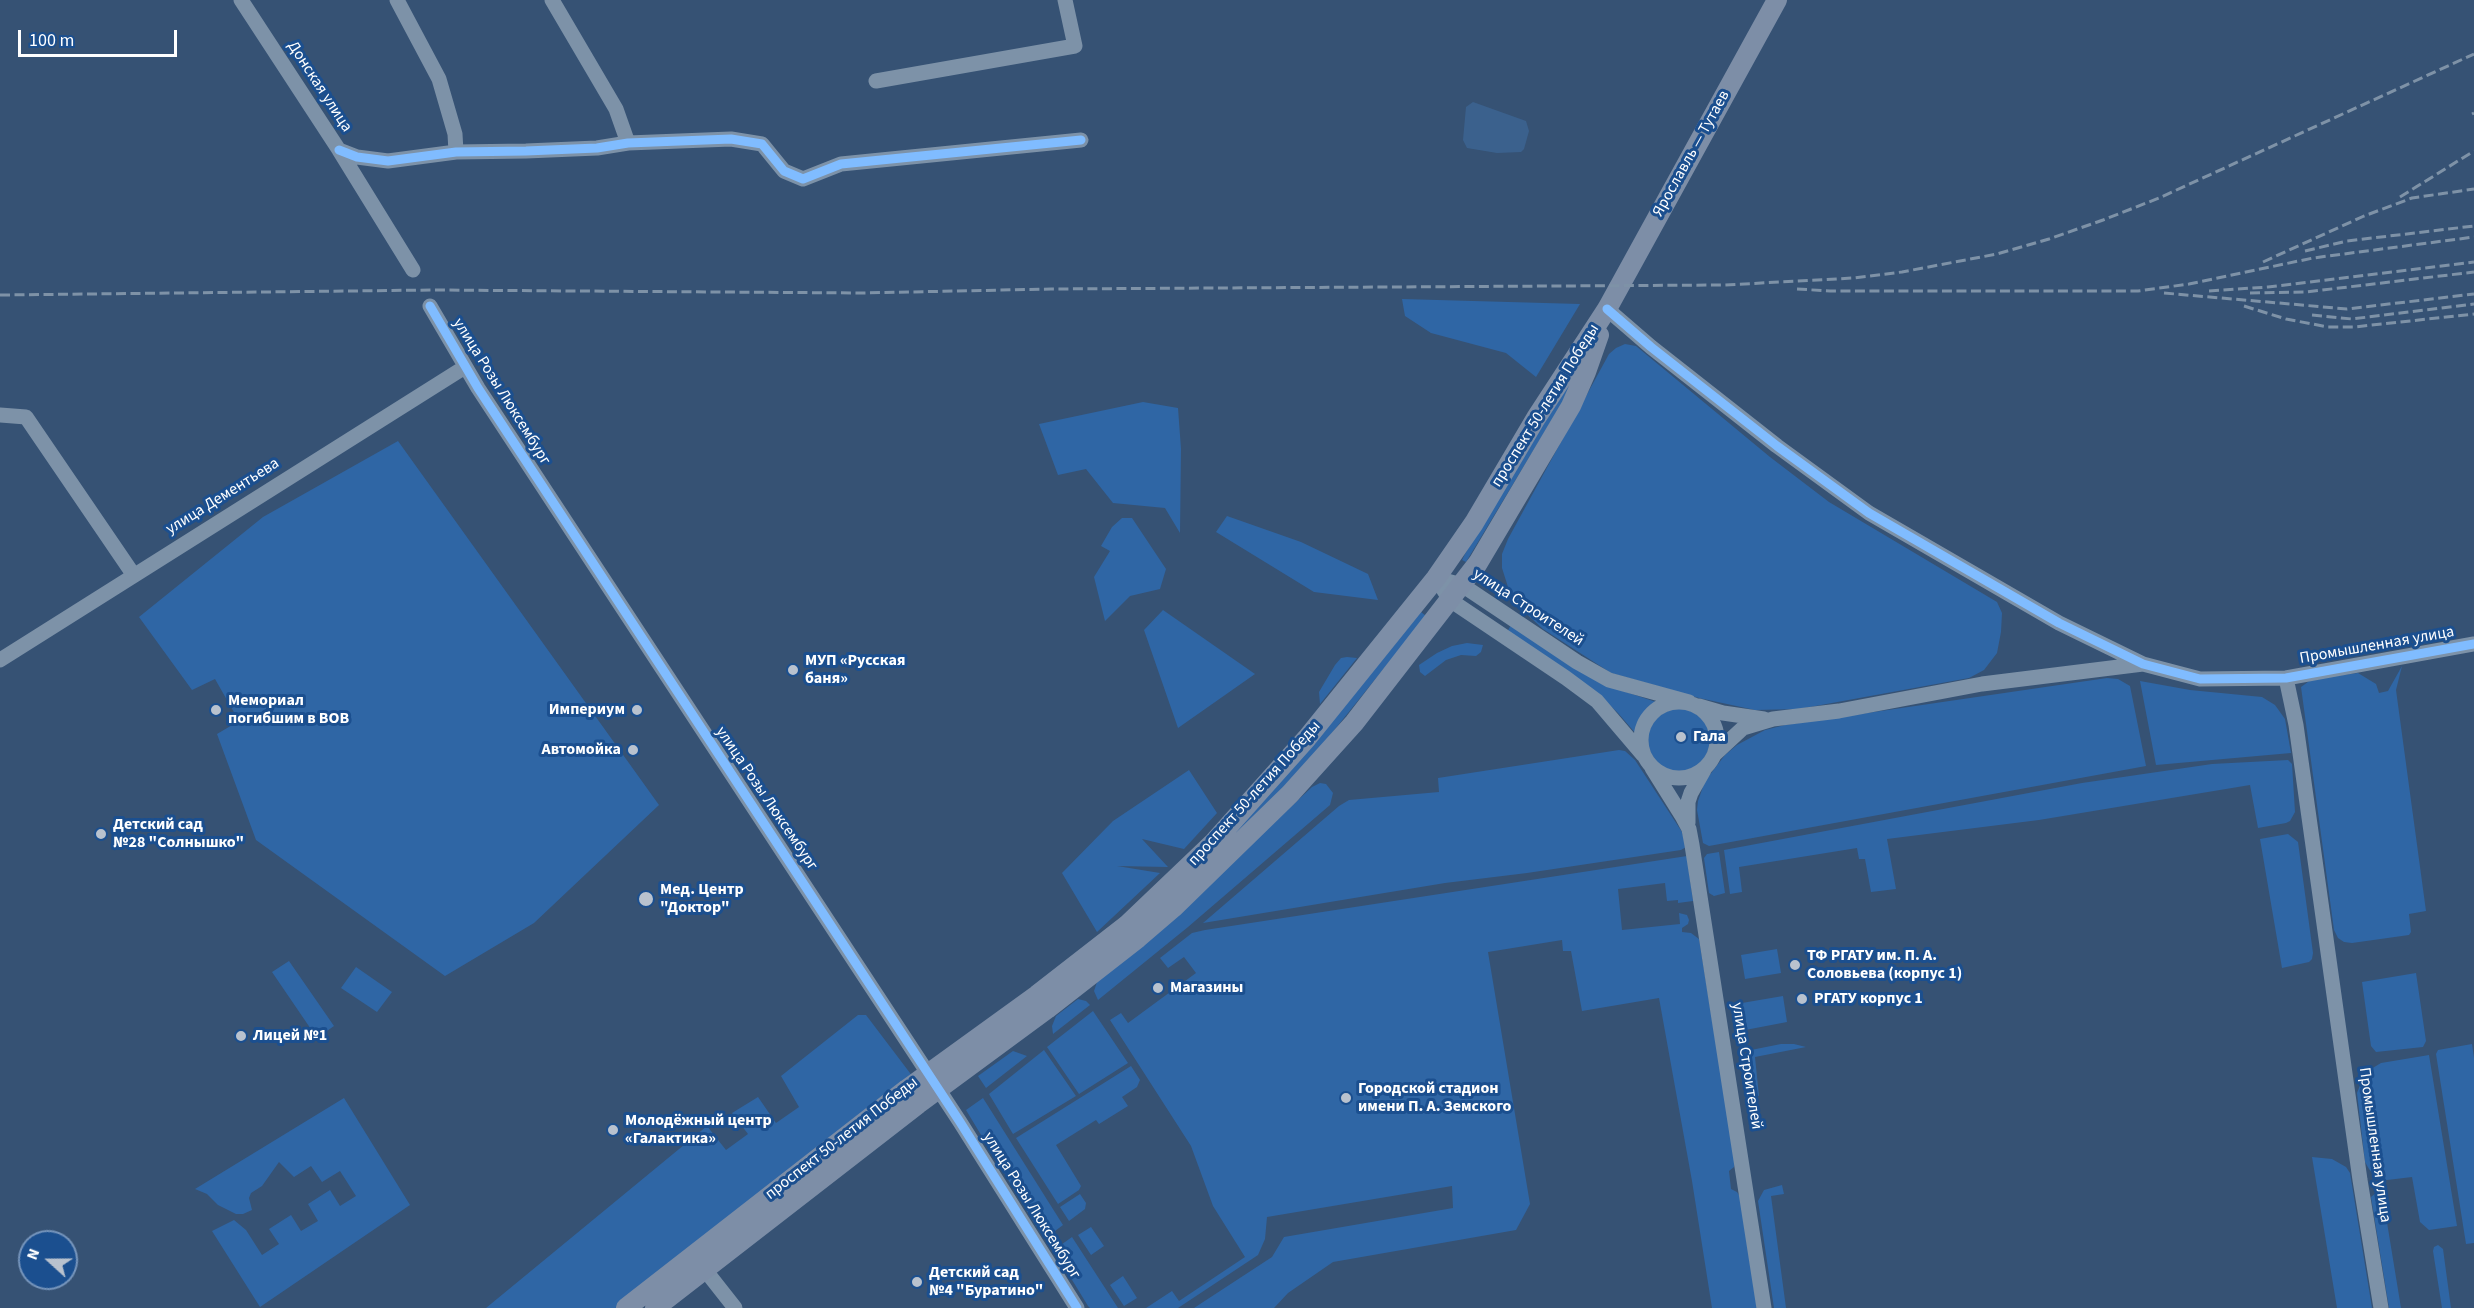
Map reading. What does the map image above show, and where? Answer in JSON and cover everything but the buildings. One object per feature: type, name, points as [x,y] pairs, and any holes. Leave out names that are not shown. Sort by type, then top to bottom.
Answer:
[{"type":"main road","name":"Ярославль — Тутаев","points":[[1607,309],[1777,0]]},
{"type":"main road","name":"проспект 50-летия Победы","points":[[626,1308],[699,1263],[933,1081],[1127,925],[1214,842],[1300,746],[1436,578],[1474,523],[1536,418],[1607,309]]},
{"type":"main road","name":"проспект 50-летия Победы","points":[[933,1081],[1092,975],[1173,908],[1308,775],[1354,723],[1456,593],[1495,537],[1570,406],[1586,372],[1607,309]]},
{"type":"main road","name":"проспект 50-летия Победы","points":[[656,1308],[699,1263]]},
{"type":"street","name":"Донская улица","points":[[241,0],[339,150],[413,270]]},
{"type":"street","points":[[397,0],[439,80],[455,134],[456,152]]},
{"type":"street","points":[[552,0],[616,109],[628,143]]},
{"type":"street","points":[[876,81],[1075,46],[1065,0]]},
{"type":"street","points":[[339,150],[376,161],[456,152],[597,148],[628,143],[731,139],[762,144],[784,171],[803,179],[841,164],[1081,140]]},
{"type":"street","name":"улица Розы Люксембург","points":[[430,306],[465,366],[933,1081],[1077,1308]]},
{"type":"street","points":[[1607,309],[1651,347],[1778,446],[1869,513],[2059,623],[2143,664],[2200,679],[2286,678]]},
{"type":"street","name":"улица Дементьева","points":[[0,660],[465,366]]},
{"type":"street","points":[[0,415],[26,417],[134,574]]},
{"type":"street","name":"улица Строителей","points":[[1436,578],[1583,690],[1616,722],[1648,762],[1689,829],[1764,1308]]},
{"type":"street","name":"улица Строителей","points":[[1456,593],[1609,680],[1738,716],[1773,719]]},
{"type":"street","name":"Промышленная улица","points":[[2380,1308],[2295,725],[2286,678],[2474,644]]},
{"type":"street","points":[[1689,829],[1688,802],[1691,793],[1715,754],[1743,728],[1773,719],[1839,711],[1982,684],[2143,664]]},
{"type":"street","points":[[1706,768],[1695,776],[1680,779],[1665,776],[1648,762],[1640,740],[1643,726],[1652,713],[1664,704],[1678,701],[1693,704],[1706,712],[1715,724],[1718,739],[1715,754]]},
{"type":"street","points":[[699,1263],[735,1308]]},
{"type":"shaded area","points":[[1473,102],[1526,121],[1529,131],[1524,149],[1521,152],[1497,153],[1467,148],[1463,140],[1466,107]]},
{"type":"shaded area","points":[[1402,299],[1580,304],[1536,377],[1506,353],[1431,333],[1405,316]]},
{"type":"shaded area","points":[[1625,344],[1636,346],[1770,457],[1829,502],[1997,602],[2002,613],[1997,653],[1984,670],[1969,678],[1799,709],[1755,710],[1699,698],[1611,673],[1543,629],[1519,607],[1508,587],[1502,568],[1502,554],[1609,354]]},
{"type":"shaded area","points":[[1569,380],[1574,383],[1466,562],[1462,560],[1465,554]]},
{"type":"shaded area","points":[[1143,402],[1178,408],[1181,449],[1180,533],[1165,508],[1113,503],[1086,469],[1058,475],[1039,424]]},
{"type":"shaded area","points":[[398,441],[659,805],[534,923],[445,976],[256,840],[217,734],[239,721],[215,679],[192,690],[139,617],[263,517]]},
{"type":"shaded area","points":[[1227,516],[1301,542],[1368,574],[1378,600],[1314,592],[1216,532]]},
{"type":"shaded area","points":[[1122,518],[1132,518],[1166,569],[1160,589],[1130,596],[1105,621],[1094,577],[1110,551],[1101,546],[1112,527]]},
{"type":"shaded area","points":[[1163,610],[1255,674],[1178,728],[1144,630]]},
{"type":"shaded area","points":[[1421,612],[1426,616],[1319,749],[1223,851],[1218,847],[1314,744]]},
{"type":"shaded area","points":[[1511,625],[1602,684],[1656,702],[1641,719],[1637,735],[1597,693],[1507,632]]},
{"type":"shaded area","points":[[1467,643],[1483,645],[1481,652],[1476,656],[1461,655],[1446,660],[1425,676],[1420,672],[1419,665],[1437,653],[1452,646]]},
{"type":"shaded area","points":[[1341,658],[1357,658],[1320,704],[1319,692],[1335,665]]},
{"type":"shaded area","points":[[2402,666],[2396,690],[2426,911],[2409,914],[2411,932],[2409,935],[2352,943],[2344,942],[2338,938],[2334,930],[2301,687],[2312,679],[2358,673],[2376,684],[2379,693],[2388,691]]},
{"type":"shaded area","points":[[2107,678],[2118,679],[2130,686],[2146,766],[1709,846],[1703,843],[1697,810],[1705,781],[1725,755],[1737,745],[1765,730],[1785,725]]},
{"type":"shaded area","points":[[2140,681],[2190,690],[2262,697],[2275,705],[2285,719],[2291,753],[2156,765]]},
{"type":"shaded area","points":[[1673,709],[1685,709],[1701,718],[1708,728],[1710,740],[1708,752],[1701,762],[1685,771],[1673,771],[1662,766],[1653,757],[1648,746],[1648,734],[1653,723],[1662,714]]},
{"type":"shaded area","points":[[1619,750],[1625,751],[1635,760],[1682,832],[1686,847],[1681,850],[1445,883],[1203,923],[1339,806],[1349,800],[1439,792],[1438,778]]},
{"type":"shaded area","points":[[2288,760],[2292,764],[2295,812],[2290,821],[2286,823],[2258,828],[2250,785],[2039,820],[1887,839],[1896,889],[1871,892],[1865,859],[1859,859],[1857,848],[1739,867],[1742,892],[1730,894],[1724,850],[2082,783],[2212,764]]},
{"type":"shaded area","points":[[1189,770],[1217,813],[1184,849],[1142,839],[1168,867],[1117,866],[1160,873],[1097,932],[1062,873],[1113,821]]},
{"type":"shaded area","points":[[1320,783],[1326,784],[1333,793],[1330,805],[1188,927],[1098,1000],[1094,991],[1097,982],[1178,912],[1312,787]]},
{"type":"shaded area","points":[[2288,834],[2298,842],[2313,953],[2309,962],[2282,968],[2260,839]]},
{"type":"shaded area","points":[[1719,852],[1725,893],[1714,896],[1709,893],[1704,858],[1707,854]]},
{"type":"shaded area","points":[[1687,856],[1693,901],[1678,903],[1678,900],[1667,901],[1665,883],[1618,889],[1622,930],[1680,924],[1679,913],[1687,915],[1689,920],[1688,924],[1682,928],[1682,932],[1691,933],[1699,939],[1735,1160],[1734,1167],[1729,1171],[1731,1189],[1740,1197],[1757,1308],[1712,1308],[1659,998],[1582,1011],[1571,951],[1563,951],[1562,940],[1488,952],[1530,1204],[1516,1230],[1333,1262],[1288,1293],[1274,1308],[1194,1308],[1272,1257],[1284,1237],[1453,1208],[1452,1186],[1267,1217],[1265,1239],[1258,1255],[1178,1308],[1146,1308],[1172,1291],[1179,1301],[1245,1257],[1213,1206],[1191,1146],[1110,1020],[1121,1013],[1128,1023],[1196,973],[1184,957],[1168,968],[1160,958],[1192,933],[1205,930]]},
{"type":"shaded area","points":[[1777,949],[1781,973],[1745,979],[1741,955]]},
{"type":"shaded area","points":[[289,961],[334,1026],[317,1038],[272,972]]},
{"type":"shaded area","points":[[356,967],[392,992],[377,1012],[341,988]]},
{"type":"shaded area","points":[[2416,973],[2426,1041],[2423,1047],[2376,1052],[2371,1046],[2362,982]]},
{"type":"shaded area","points":[[1783,996],[1787,1022],[1740,1031],[1736,1004]]},
{"type":"shaded area","points":[[1078,999],[1090,1005],[1053,1034],[1052,1026],[1056,1016]]},
{"type":"shaded area","points":[[1093,1011],[1128,1063],[1079,1094],[1047,1047]]},
{"type":"shaded area","points":[[858,1015],[866,1015],[913,1077],[617,1308],[486,1308],[707,1126],[726,1150],[748,1134],[732,1113],[758,1097],[776,1123],[799,1107],[781,1076]]},
{"type":"shaded area","points":[[1781,1044],[1806,1047],[1755,1057],[1759,1096],[1749,1092],[1744,1082],[1741,1061],[1743,1055],[1751,1050]]},
{"type":"shaded area","points":[[2472,1044],[2474,1058],[2474,1243],[2466,1244],[2436,1054],[2438,1050]]},
{"type":"shaded area","points":[[1044,1050],[1076,1096],[1013,1134],[989,1094]]},
{"type":"shaded area","points":[[1013,1051],[1027,1056],[986,1088],[978,1076]]},
{"type":"shaded area","points":[[2429,1055],[2457,1226],[2429,1230],[2420,1222],[2412,1177],[2379,1181],[2365,1162],[2357,1093],[2362,1080],[2371,1069],[2381,1063]]},
{"type":"shaded area","points":[[1131,1066],[1140,1080],[1137,1087],[1122,1097],[1128,1106],[1099,1124],[1096,1120],[1056,1145],[1081,1186],[1079,1190],[1058,1204],[1016,1138]]},
{"type":"shaded area","points":[[344,1098],[410,1205],[260,1307],[212,1231],[234,1220],[246,1230],[262,1255],[279,1244],[269,1229],[291,1215],[301,1231],[318,1221],[308,1204],[330,1190],[340,1206],[356,1196],[340,1171],[322,1182],[311,1166],[294,1177],[279,1162],[262,1186],[251,1193],[249,1198],[252,1210],[243,1214],[236,1214],[218,1205],[207,1194],[195,1189]]},
{"type":"shaded area","points":[[983,1098],[1063,1225],[1055,1231],[1042,1231],[1036,1226],[966,1110]]},
{"type":"shaded area","points":[[2312,1157],[2332,1159],[2346,1167],[2350,1173],[2372,1308],[2337,1308]]},
{"type":"shaded area","points":[[1782,1185],[1784,1194],[1771,1196],[1786,1308],[1774,1308],[1758,1201],[1764,1190]]},
{"type":"shaded area","points":[[2376,1193],[2383,1198],[2401,1308],[2389,1308],[2371,1197]]},
{"type":"shaded area","points":[[1080,1194],[1086,1203],[1085,1209],[1069,1221],[1060,1207]]},
{"type":"shaded area","points":[[1091,1227],[1104,1246],[1091,1255],[1078,1235]]},
{"type":"shaded area","points":[[1072,1237],[1118,1308],[1090,1308],[1088,1306],[1055,1252]]},
{"type":"shaded area","points":[[2438,1245],[2443,1249],[2451,1308],[2442,1308],[2433,1251]]},
{"type":"shaded area","points":[[1123,1276],[1137,1298],[1124,1306],[1110,1285]]},
{"type":"railway","points":[[0,295],[434,290],[862,293],[1051,289],[1725,285],[1853,278],[1902,272],[1997,254],[2103,220],[2159,198],[2474,54]]},
{"type":"railway","points":[[2400,197],[2474,151]]},
{"type":"railway","points":[[2263,262],[2364,216],[2412,198],[2474,189]]},
{"type":"railway","points":[[2305,251],[2347,241],[2474,226]]},
{"type":"railway","points":[[1797,289],[1830,291],[2138,291],[2189,284],[2313,258],[2474,237]]},
{"type":"railway","points":[[2209,291],[2268,287],[2474,262]]},
{"type":"railway","points":[[2250,293],[2306,292],[2474,272]]},
{"type":"railway","points":[[2164,293],[2347,309],[2474,294]]},
{"type":"railway","points":[[2312,315],[2352,319],[2474,304]]},
{"type":"railway","points":[[2244,306],[2286,319],[2328,327],[2354,327],[2474,314]]},
{"type":"cycle path","points":[[339,150],[357,157],[388,161],[456,152],[597,148],[628,143],[731,139],[762,144],[784,171],[803,179],[841,164],[1081,140]]},
{"type":"cycle path","points":[[430,306],[478,388],[960,1122],[1077,1308]]},
{"type":"cycle path","points":[[1607,309],[1651,347],[1777,446],[1869,513],[2059,623],[2143,664],[2200,679],[2286,678],[2474,644]]},
{"type":"place","name":"МУП «Русская баня»","points":[[793,670]]},
{"type":"place","name":"Мемориал погибшим в ВОВ","points":[[216,710]]},
{"type":"place","name":"Империум","points":[[637,710]]},
{"type":"place","name":"Гала","points":[[1681,737]]},
{"type":"place","name":"Автомойка","points":[[633,750]]},
{"type":"place","name":"Детский сад №28 \"Солнышко\"","points":[[101,834]]},
{"type":"place","name":"Мед. Центр \"Доктор\"","points":[[646,899]]},
{"type":"place","name":"ТФ РГАТУ им. П. А. Соловьева (корпус 1)","points":[[1795,965]]},
{"type":"place","name":"Магазины","points":[[1158,988]]},
{"type":"place","name":"РГАТУ корпус 1","points":[[1802,999]]},
{"type":"place","name":"Лицей №1","points":[[241,1036]]},
{"type":"place","name":"Городской стадион имени П. А. Земского","points":[[1346,1098]]},
{"type":"place","name":"Молодёжный центр «Галактика»","points":[[613,1130]]},
{"type":"place","name":"Детский сад №4 \"Буратино\"","points":[[917,1282]]}]
